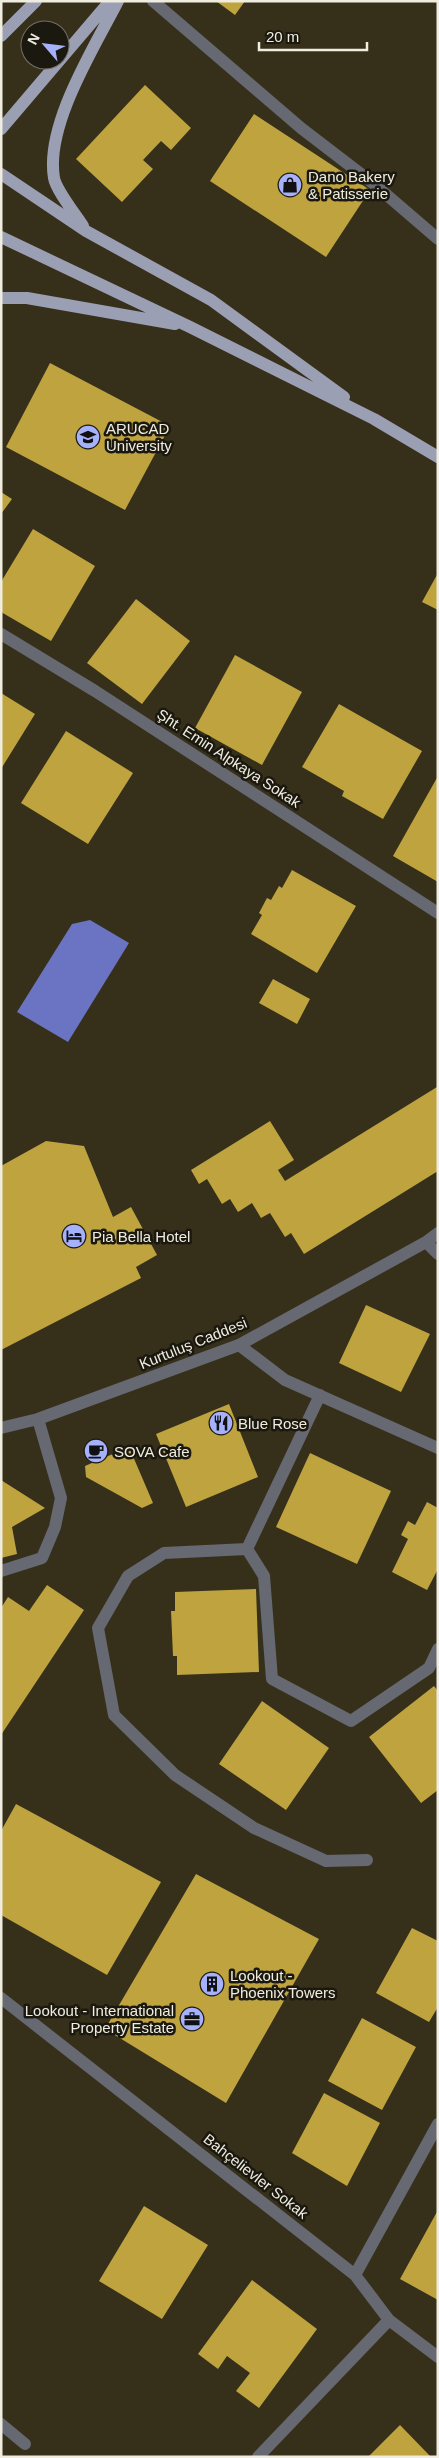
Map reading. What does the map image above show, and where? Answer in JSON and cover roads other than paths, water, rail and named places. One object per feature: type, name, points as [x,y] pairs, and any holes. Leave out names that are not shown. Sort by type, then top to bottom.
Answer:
[{"type":"main road","points":[[1,36],[36,1]]},
{"type":"main road","points":[[1,129],[110,1]]},
{"type":"main road","points":[[86,231],[54,180],[53,147],[64,113],[118,1]]},
{"type":"main road","points":[[1,26],[16,22]]},
{"type":"main road","points":[[1,174],[86,231],[211,300],[374,419]]},
{"type":"main road","points":[[1,237],[190,327],[374,419],[438,457]]},
{"type":"main road","points":[[1,298],[27,298],[190,327]]},
{"type":"street","points":[[153,1],[301,128],[374,184],[438,239]]},
{"type":"street","name":"Şht. Emin Alpkaya Sokak","points":[[1,634],[95,691],[438,913]]},
{"type":"street","name":"Kurtuluş Caddesi","points":[[1,1428],[38,1419],[239,1346],[426,1242],[438,1233]]},
{"type":"street","points":[[426,1242],[438,1254]]},
{"type":"street","points":[[239,1346],[285,1380],[438,1448]]},
{"type":"street","points":[[247,1549],[320,1395]]},
{"type":"street","points":[[1,1571],[42,1558],[55,1527],[61,1498],[38,1419]]},
{"type":"street","points":[[247,1549],[264,1576],[272,1679],[351,1721],[429,1668],[438,1649]]},
{"type":"street","points":[[247,1549],[164,1553],[128,1576],[98,1628],[114,1715],[175,1775],[254,1828],[326,1862],[367,1860]]},
{"type":"street","name":"Bahçelievler Sokak","points":[[1,1998],[355,2275],[389,2320],[438,2357]]},
{"type":"street","points":[[355,2275],[438,2124]]},
{"type":"street","points":[[258,2457],[389,2320]]},
{"type":"street","points":[[1,2424],[25,2444]]},
{"type":"water","points":[[90,920],[129,943],[68,1042],[17,1012],[72,924]]},
{"type":"place","name":"Dano Bakery & Patisserie","points":[[290,185]]},
{"type":"place","name":"ARUCAD University","points":[[88,437]]},
{"type":"place","name":"Pia Bella Hotel","points":[[74,1236]]},
{"type":"place","name":"Blue Rose","points":[[221,1423]]},
{"type":"place","name":"SOVA Cafe","points":[[96,1451]]},
{"type":"place","name":"Lookout - Phoenix Towers","points":[[212,1984]]},
{"type":"place","name":"Lookout - International Property Estate","points":[[192,2019]]}]
